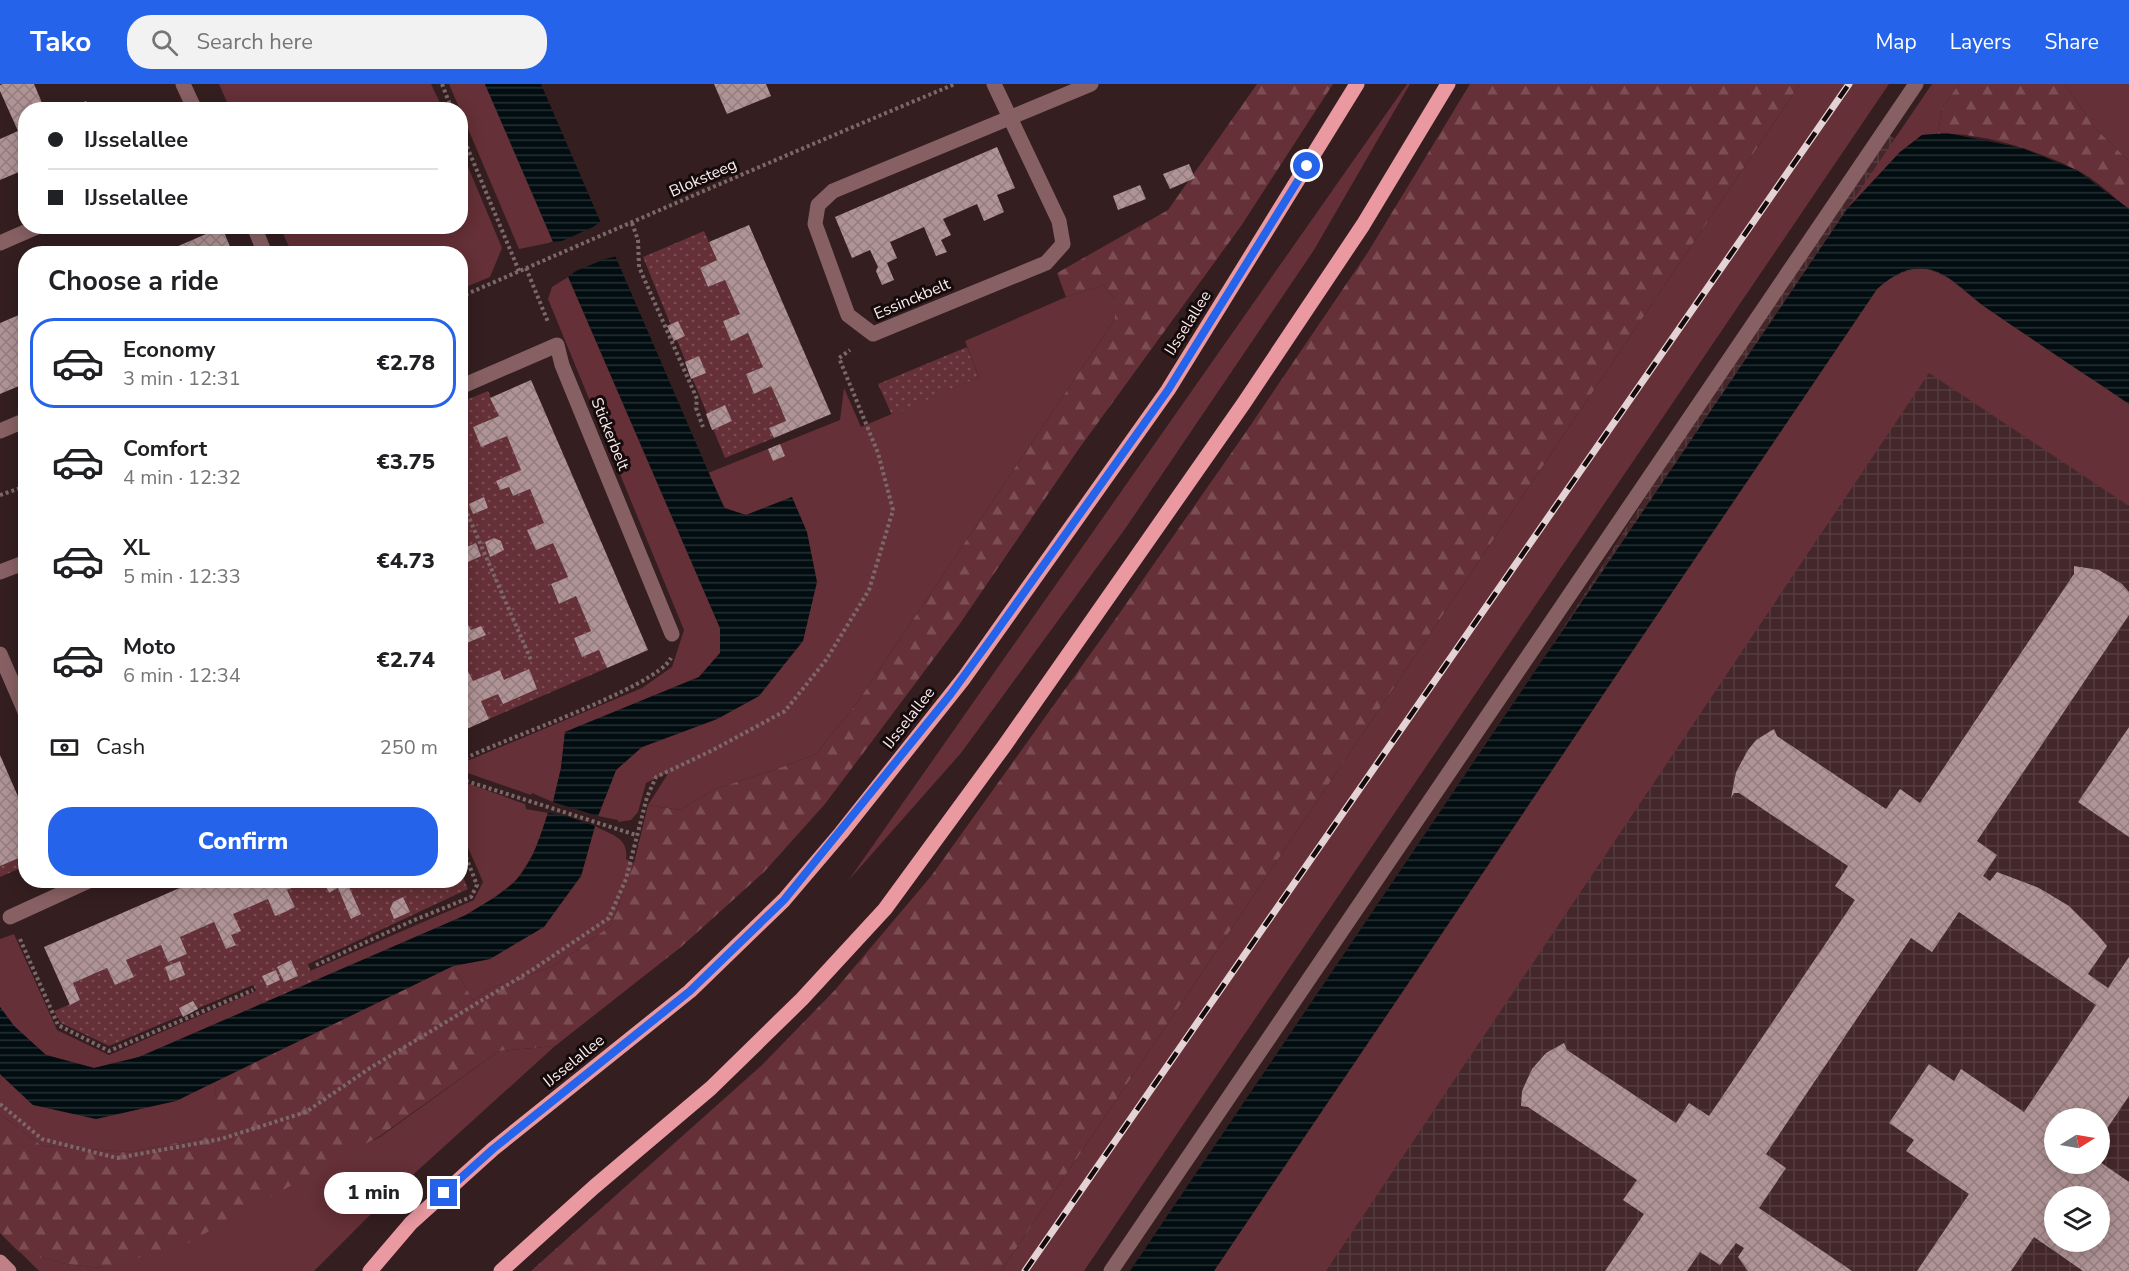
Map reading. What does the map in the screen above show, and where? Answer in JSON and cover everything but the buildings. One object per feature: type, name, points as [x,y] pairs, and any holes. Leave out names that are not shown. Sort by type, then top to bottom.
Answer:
[{"type":"main road","name":"IJsselallee","points":[[370,1271],[411,1223],[493,1149],[690,991],[784,900],[841,833],[964,678],[1168,390],[1357,84]]},
{"type":"main road","points":[[501,1271],[594,1187],[711,1088],[802,999],[885,909],[1005,745],[1244,403],[1363,225],[1448,84]]},
{"type":"street","points":[[183,84],[191,102]]},
{"type":"street","points":[[994,84],[1010,117]]},
{"type":"street","name":"Essinckbelt","points":[[1010,117],[1059,221],[1063,244],[1046,263],[873,334],[848,315],[815,224],[818,205],[833,191],[1010,117],[1091,84]]},
{"type":"street","points":[[1111,1271],[1916,84]]},
{"type":"street","points":[[0,243],[21,234]]},
{"type":"street","points":[[468,384],[557,345]]},
{"type":"street","name":"Stickerbelt","points":[[557,345],[562,365],[672,634]]},
{"type":"street","points":[[0,431],[18,423]]},
{"type":"street","points":[[0,572],[18,565]]},
{"type":"street","points":[[0,654],[18,696]]},
{"type":"street","points":[[10,917],[73,888]]},
{"type":"street","points":[[0,1262],[9,1271]]},
{"type":"path","points":[[442,84],[449,102]]},
{"type":"path","name":"Bloksteeg","points":[[468,293],[632,224],[742,173],[956,84]]},
{"type":"path","points":[[468,149],[519,271]]},
{"type":"path","points":[[632,224],[638,240],[639,267],[697,399],[696,408],[703,427]]},
{"type":"path","points":[[526,268],[557,345]]},
{"type":"path","points":[[0,1104],[42,1138],[117,1158],[221,1139],[306,1112],[370,1068],[532,970],[609,918],[626,879],[647,797],[656,777],[713,750],[785,711],[826,660],[869,590],[893,510],[878,453],[839,358],[873,334]]},
{"type":"path","points":[[0,495],[18,489]]},
{"type":"path","points":[[468,515],[531,660]]},
{"type":"path","points":[[468,758],[640,683],[667,665],[676,645],[672,634]]},
{"type":"path","points":[[468,781],[636,835]]},
{"type":"path","points":[[316,965],[471,897],[477,885],[468,862]]},
{"type":"path","points":[[10,917],[58,1025],[109,1052],[253,990]]},
{"type":"shaded area","points":[[485,84],[541,84],[724,508],[746,515],[792,497],[807,532],[817,582],[803,641],[759,696],[717,719],[642,747],[616,770],[598,816],[553,802],[561,768],[565,732],[699,677],[720,653],[720,628]]},
{"type":"shaded area","points":[[1878,127],[2129,307],[2129,1271],[1159,1271]]},
{"type":"shaded area","points":[[1947,133],[2022,148],[2078,171],[2129,209],[2129,404],[1936,271],[1912,269],[1894,276],[1877,289],[1214,1271],[1130,1271],[1847,209],[1900,152],[1922,135]]},
{"type":"shaded area","points":[[548,813],[563,815],[595,826],[581,876],[544,927],[490,959],[453,966],[176,1101],[96,1119],[33,1105],[0,1074],[0,1007],[14,1026],[46,1055],[94,1068],[139,1057],[466,915],[493,899],[522,873],[535,848]]},
{"type":"green space","points":[[219,84],[431,84],[440,102],[227,102]]},
{"type":"green space","points":[[449,84],[485,84],[553,242],[519,249],[468,129],[468,102],[457,102]]},
{"type":"green space","points":[[1257,84],[1333,84],[1241,226],[1078,450],[959,625],[825,804],[764,872],[681,947],[555,1046],[499,1051],[380,1136],[186,1244],[102,1268],[66,1264],[19,1252],[0,1233],[0,1114],[42,1146],[130,1152],[217,1135],[215,1081],[453,966],[473,1000],[493,987],[551,967],[611,925],[634,863],[648,805],[680,810],[715,789],[816,754],[857,703],[1115,319],[1115,299],[1104,285],[1066,297],[1057,273],[1168,210]]},
{"type":"green space","points":[[1407,84],[1410,84],[1314,250],[1125,529],[961,753],[848,881]]},
{"type":"green space","points":[[1470,84],[1800,84],[1001,1271],[531,1271],[762,1065],[835,990],[932,875],[1248,429],[1368,252]]},
{"type":"green space","points":[[1800,84],[1889,84],[1084,1271],[1001,1271]]},
{"type":"green space","points":[[1932,84],[1959,84],[1942,108],[1938,134],[1922,135],[1900,152],[1847,209]]},
{"type":"green space","points":[[1959,84],[2065,84],[2094,127],[2129,161],[2129,209],[2084,174],[2046,156],[2009,144],[1972,136],[1938,134],[1942,108]]},
{"type":"green space","points":[[2065,84],[2129,84],[2129,161],[2094,127]]},
{"type":"green space","points":[[468,167],[502,248],[490,277],[468,286],[468,246],[289,246],[283,234],[468,234]]},
{"type":"green space","points":[[704,231],[717,260],[700,268],[708,287],[725,280],[740,314],[723,321],[732,340],[748,333],[763,367],[746,374],[754,394],[771,386],[786,421],[769,428],[774,438],[725,458],[643,257]]},
{"type":"green space","points":[[1927,269],[1947,277],[1985,307],[2129,404],[2129,506],[1929,373],[1326,1271],[1214,1271],[1877,289],[1900,274]]},
{"type":"green space","points":[[568,277],[720,628],[720,653],[699,677],[565,732],[561,768],[553,802],[468,773],[468,761],[642,688],[672,667],[684,630],[548,299],[552,287]]},
{"type":"green space","points":[[1104,285],[1115,299],[1115,319],[857,703],[816,754],[715,789],[680,810],[648,805],[669,772],[646,783],[638,812],[631,820],[618,822],[618,820],[598,816],[616,770],[642,747],[717,719],[759,696],[792,497],[746,515],[725,508],[708,473],[840,420],[844,388],[861,427],[979,377],[965,341],[1066,297]]},
{"type":"green space","points":[[967,347],[979,377],[892,415],[878,384]]},
{"type":"green space","points":[[488,391],[499,416],[482,423],[507,436],[521,470],[504,478],[513,496],[530,489],[568,577],[551,585],[559,604],[576,596],[591,631],[574,638],[582,657],[599,650],[607,668],[489,719],[468,670],[468,643],[475,640],[468,625],[468,399]]},
{"type":"green space","points":[[468,784],[525,804],[526,809],[548,813],[537,848],[517,880],[466,915],[314,981],[310,971],[474,900],[483,882],[468,847]]},
{"type":"green space","points":[[595,826],[622,841],[625,846],[626,859],[634,863],[611,925],[551,967],[493,987],[473,1000],[453,966],[490,959],[581,876]]},
{"type":"green space","points":[[18,858],[18,869],[0,877],[0,866]]},
{"type":"green space","points":[[292,888],[326,888],[329,893],[338,888],[359,909],[349,888],[468,889],[308,964],[314,981],[262,1004],[253,985],[109,1046],[61,1023],[54,1011],[80,1000],[73,983],[107,968],[115,985],[134,977],[126,960],[161,945],[168,962],[187,954],[180,937],[214,922],[221,939],[240,931],[233,914],[268,899],[295,907],[287,890]]},
{"type":"green space","points":[[14,934],[57,1030],[109,1055],[256,991],[262,1004],[139,1057],[94,1068],[46,1055],[14,1026],[0,1007],[0,939]]},
{"type":"green space","points":[[555,1046],[383,1202],[314,1271],[39,1271],[20,1252],[66,1264],[102,1268],[380,1137],[499,1051]]},
{"type":"green space","points":[[0,1074],[33,1105],[176,1101],[215,1081],[218,1135],[130,1152],[42,1146],[0,1114]]},
{"type":"pier","points":[[602,221],[618,256],[576,271],[565,279],[550,242],[562,241]]},
{"type":"railway","points":[[1025,1271],[1849,84]]},
{"type":"route","points":[[444,1193],[493,1149],[690,991],[784,900],[841,833],[964,678],[1168,390],[1307,166]]}]
